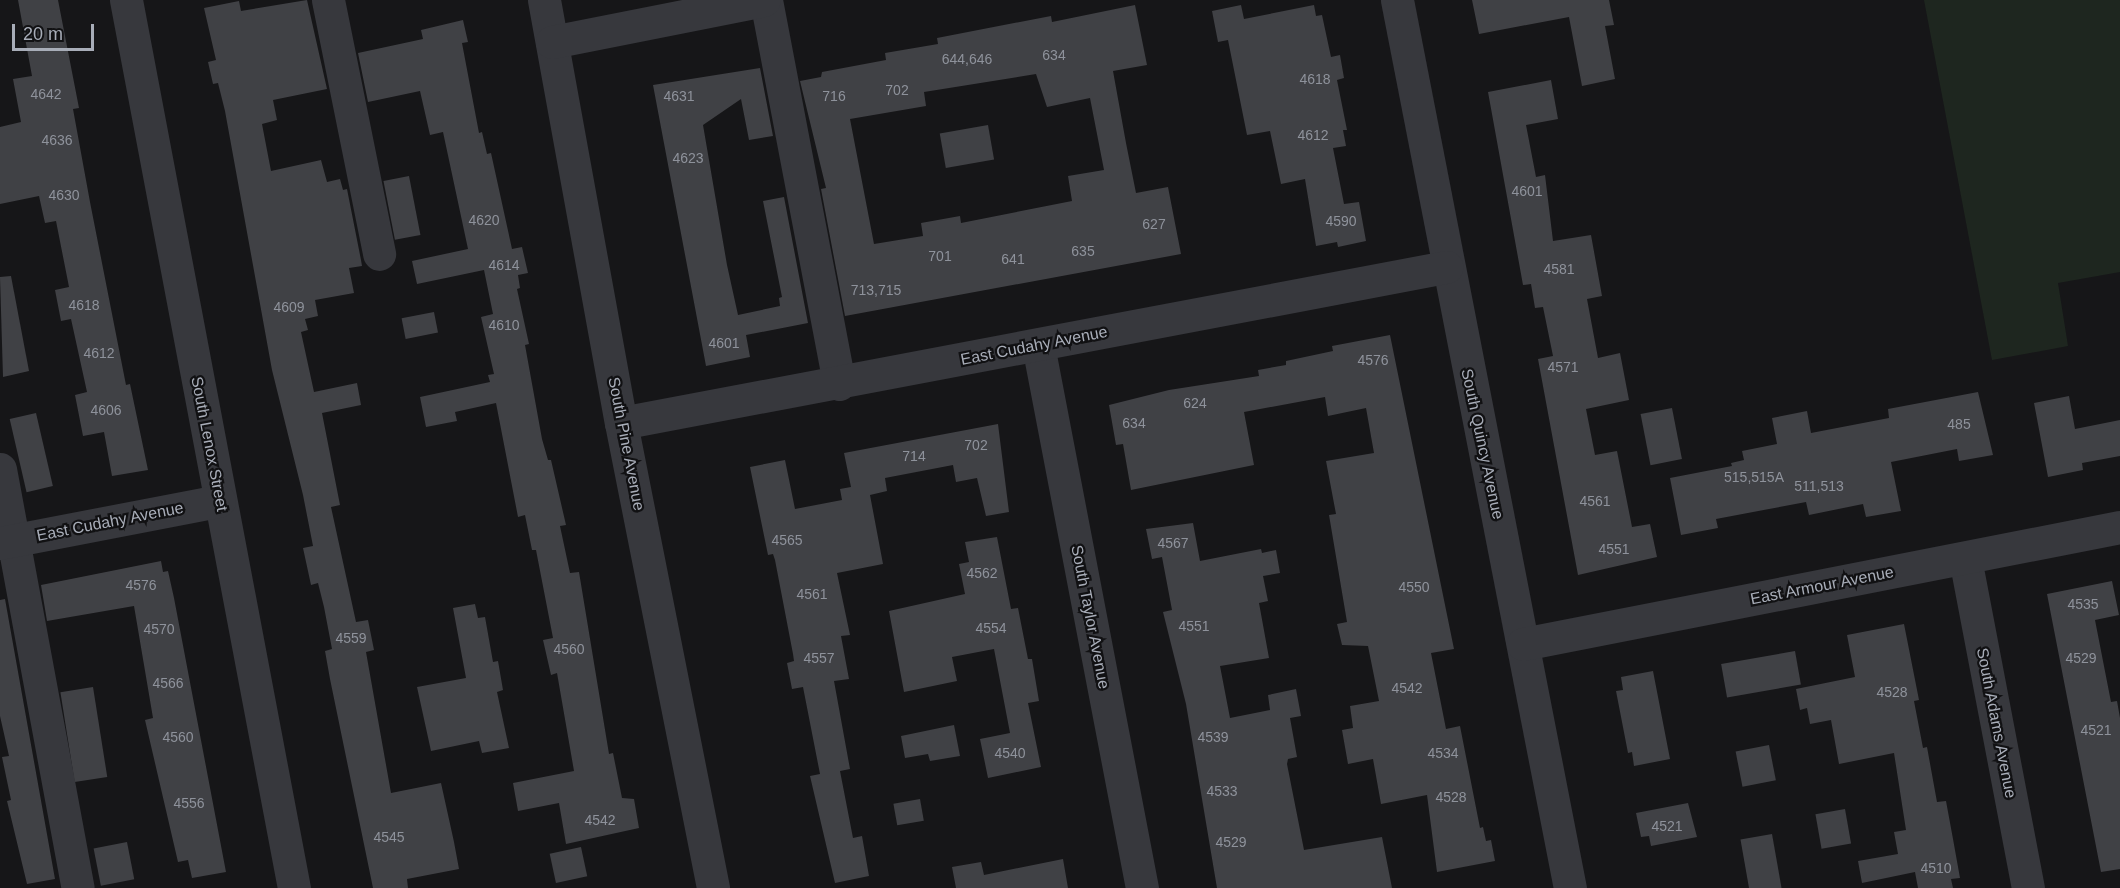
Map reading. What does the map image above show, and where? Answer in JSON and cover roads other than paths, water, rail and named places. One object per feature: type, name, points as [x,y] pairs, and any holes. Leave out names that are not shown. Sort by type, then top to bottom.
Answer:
[{"type":"street","name":"South Lenox Street","points":[[126,0],[294,888]]},
{"type":"street","points":[[328,0],[379,254]]},
{"type":"street","name":"South Pine Avenue","points":[[544,0],[621,423],[713,888]]},
{"type":"street","points":[[552,42],[765,0],[839,384]]},
{"type":"street","name":"South Quincy Avenue","points":[[1397,0],[1446,267],[1570,888]]},
{"type":"street","name":"East Cudahy Avenue","points":[[621,423],[839,384],[1446,267]]},
{"type":"street","name":"South Taylor Avenue","points":[[1038,345],[1142,888]]},
{"type":"street","points":[[0,469],[7,542],[78,888]]},
{"type":"street","name":"East Cudahy Avenue","points":[[7,542],[219,501]]},
{"type":"street","name":"East Armour Avenue","points":[[1523,644],[2120,527]]},
{"type":"street","name":"South Adams Avenue","points":[[1965,558],[2028,888]]}]
